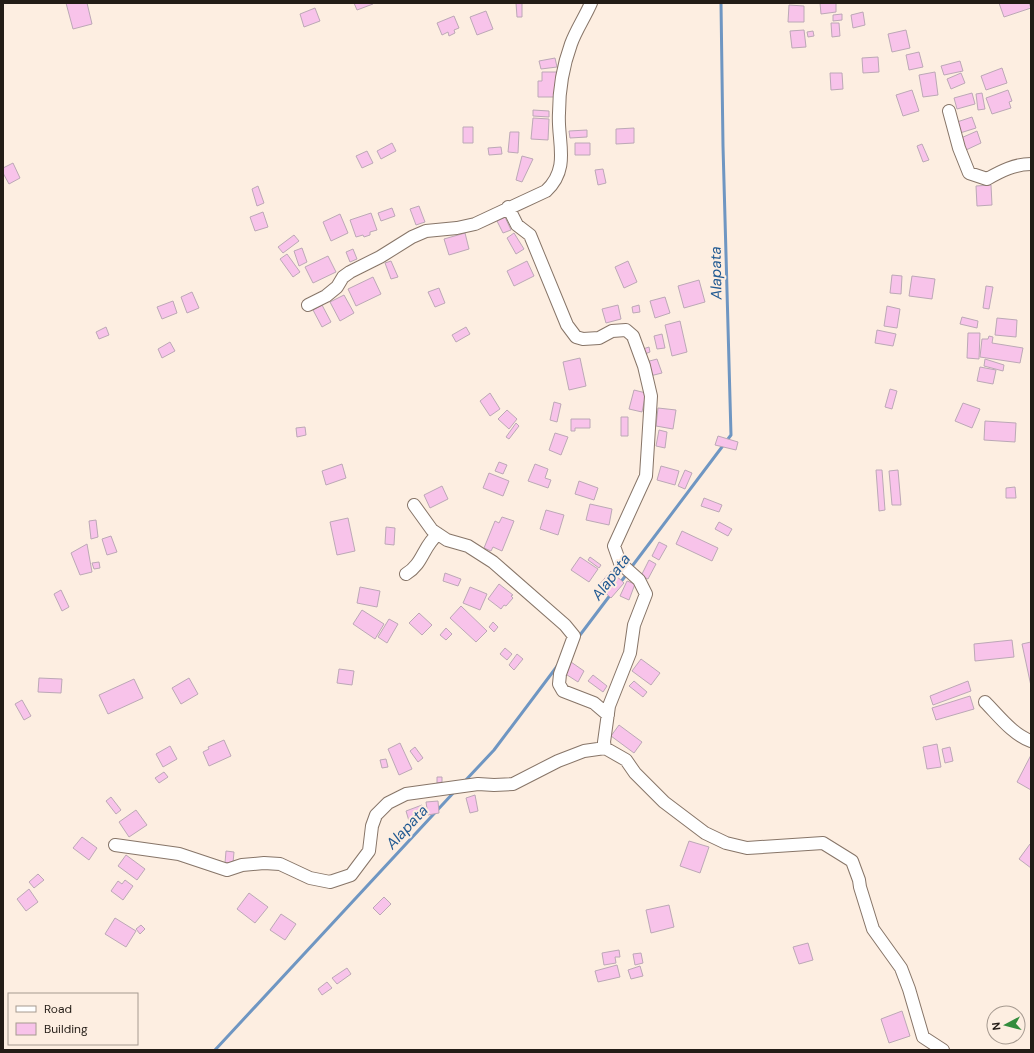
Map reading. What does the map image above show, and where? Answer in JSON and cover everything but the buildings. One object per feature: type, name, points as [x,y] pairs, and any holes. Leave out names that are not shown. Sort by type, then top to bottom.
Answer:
[{"type":"street","points":[[308,305],[337,287],[343,277],[350,272],[426,231],[457,228],[474,224],[508,207],[546,191],[552,185],[559,171],[562,153],[558,114],[562,80],[571,44],[591,3]]},
{"type":"street","points":[[949,111],[959,148],[969,173],[987,179],[1000,171],[1021,164],[1031,164]]},
{"type":"street","points":[[508,207],[517,225],[530,235],[567,325],[576,337],[583,339],[599,338],[612,331],[626,330],[633,336],[644,366],[651,396],[646,476],[614,546],[620,563],[639,580],[646,594],[634,625],[630,653],[609,706],[604,742],[605,748]]},
{"type":"street","points":[[414,504],[421,518],[432,530],[447,540],[468,546],[493,562],[565,625],[574,636],[560,674],[559,684],[563,691],[594,703],[608,715]]},
{"type":"street","points":[[406,574],[415,569],[430,541],[438,534]]},
{"type":"street","points":[[985,702],[1016,732],[1025,739],[1031,741]]},
{"type":"street","points":[[115,845],[179,854],[227,870],[242,865],[264,863],[280,864],[310,878],[330,882],[351,875],[369,851],[372,826],[376,815],[388,803],[406,794],[478,784],[494,786],[513,784],[558,761],[584,751],[605,748],[626,760],[635,773],[664,802],[705,833],[726,843],[747,848],[823,843],[852,861],[860,880],[860,887],[873,928],[901,968],[909,989],[923,1037],[943,1050]]},
{"type":"waterway","name":"Alapata","points":[[630,569],[731,435],[723,146],[721,3]]},
{"type":"waterway","name":"Alapata","points":[[619,584],[627,574]]},
{"type":"waterway","name":"Alapata","points":[[577,639],[611,594]]},
{"type":"waterway","name":"Alapata","points":[[464,782],[494,750],[558,665]]},
{"type":"waterway","name":"Alapata","points":[[215,1050],[456,790]]}]
